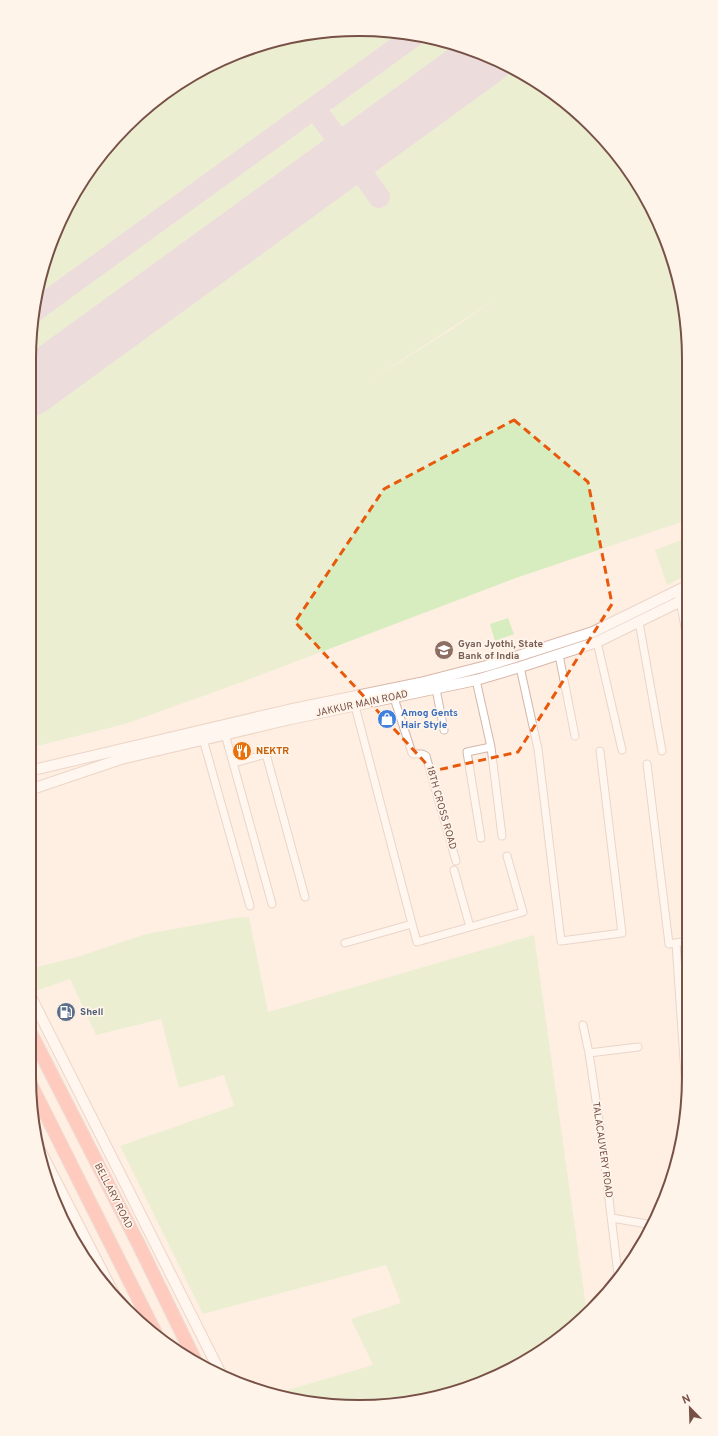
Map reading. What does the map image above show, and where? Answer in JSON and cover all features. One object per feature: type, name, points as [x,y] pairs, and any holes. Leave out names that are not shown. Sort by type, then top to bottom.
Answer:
[{"type":"highway","name":"BELLARY ROAD","points":[[36,1044],[139,1245],[192,1354]]},
{"type":"highway","name":"BELLARY ROAD","points":[[36,1062],[180,1346]]},
{"type":"highway","points":[[37,1097],[151,1324]]},
{"type":"highway","points":[[39,1114],[98,1236],[138,1312]]},
{"type":"main road","name":"JAKKUR MAIN ROAD","points":[[36,769],[288,710],[422,687],[436,689],[476,680],[597,642],[639,622],[681,597]]},
{"type":"main road","name":"JAKKUR MAIN ROAD","points":[[36,788],[121,759],[224,734],[394,698],[422,687],[593,632],[681,597]]},
{"type":"main road","points":[[36,1007],[218,1368]]},
{"type":"main road","points":[[49,1168],[104,1275]]},
{"type":"street","points":[[639,622],[662,751]]},
{"type":"street","points":[[597,642],[622,750]]},
{"type":"street","points":[[559,655],[575,736]]},
{"type":"street","points":[[520,667],[538,749],[561,941],[622,933],[600,751]]},
{"type":"street","points":[[476,680],[491,747],[502,836]]},
{"type":"street","points":[[436,689],[444,730]]},
{"type":"street","name":"18TH CROSS ROAD","points":[[394,698],[410,750],[414,754],[422,754],[426,756],[456,861]]},
{"type":"street","points":[[355,706],[417,942],[523,912],[507,856]]},
{"type":"street","points":[[224,734],[234,763],[272,904]]},
{"type":"street","points":[[203,739],[250,906]]},
{"type":"street","points":[[481,838],[468,752],[491,747]]},
{"type":"street","points":[[234,763],[266,754],[305,897]]},
{"type":"street","points":[[647,764],[669,944],[682,942]]},
{"type":"street","points":[[454,870],[470,927]]},
{"type":"street","points":[[346,943],[412,924]]},
{"type":"street","points":[[676,943],[682,1031]]},
{"type":"street","name":"TALACAUVERY ROAD","points":[[583,1026],[589,1053],[612,1218],[618,1270]]},
{"type":"street","points":[[589,1053],[638,1047]]},
{"type":"street","points":[[612,1218],[646,1225]]},
{"type":"highlighted area","points":[[514,420],[588,482],[612,604],[518,752],[433,771],[295,622],[384,489]]},
{"type":"green space","points":[[359,36],[394,38],[43,293],[53,255],[69,216],[79,197],[116,146],[146,116],[162,103],[180,90],[216,69],[255,53],[275,47],[296,42],[338,37]]},
{"type":"green space","points":[[422,42],[466,54],[352,137],[346,134],[332,114],[332,109]]},
{"type":"green space","points":[[495,66],[520,79],[556,103],[572,116],[602,146],[628,180],[649,216],[665,255],[676,296],[682,359],[682,522],[513,579],[242,682],[125,724],[36,746],[36,399],[346,175],[351,175],[353,177],[372,203],[387,193],[369,166],[368,159]],"holes":[[[497,298],[452,329],[362,386]]]},
{"type":"green space","points":[[312,124],[316,125],[331,147],[331,154],[36,367],[39,319],[306,126]]},
{"type":"green space","points":[[682,540],[682,578],[667,585],[655,550]]},
{"type":"green space","points":[[508,618],[514,634],[495,641],[490,624]]},
{"type":"green space","points":[[249,917],[268,1012],[534,935],[586,1306],[556,1333],[538,1346],[502,1367],[463,1383],[422,1394],[401,1397],[359,1400],[338,1399],[284,1391],[373,1365],[351,1319],[401,1303],[386,1265],[203,1314],[120,1146],[234,1106],[224,1075],[179,1088],[161,1019],[96,1035],[70,979],[36,991],[36,967],[77,957],[146,934],[235,918]]},
{"type":"taxiway","points":[[41,306],[408,40]]},
{"type":"taxiway","points":[[317,111],[346,151],[350,153],[355,152],[354,159],[357,166],[379,197]]},
{"type":"runway","points":[[36,384],[481,60]]},
{"type":"place","name":"Gyan Jyothi, State Bank of India","points":[[444,650]]},
{"type":"place","name":"Amog Gents Hair Style","points":[[387,719]]},
{"type":"place","name":"NEKTR","points":[[242,751]]},
{"type":"place","name":"Shell","points":[[66,1012]]}]
